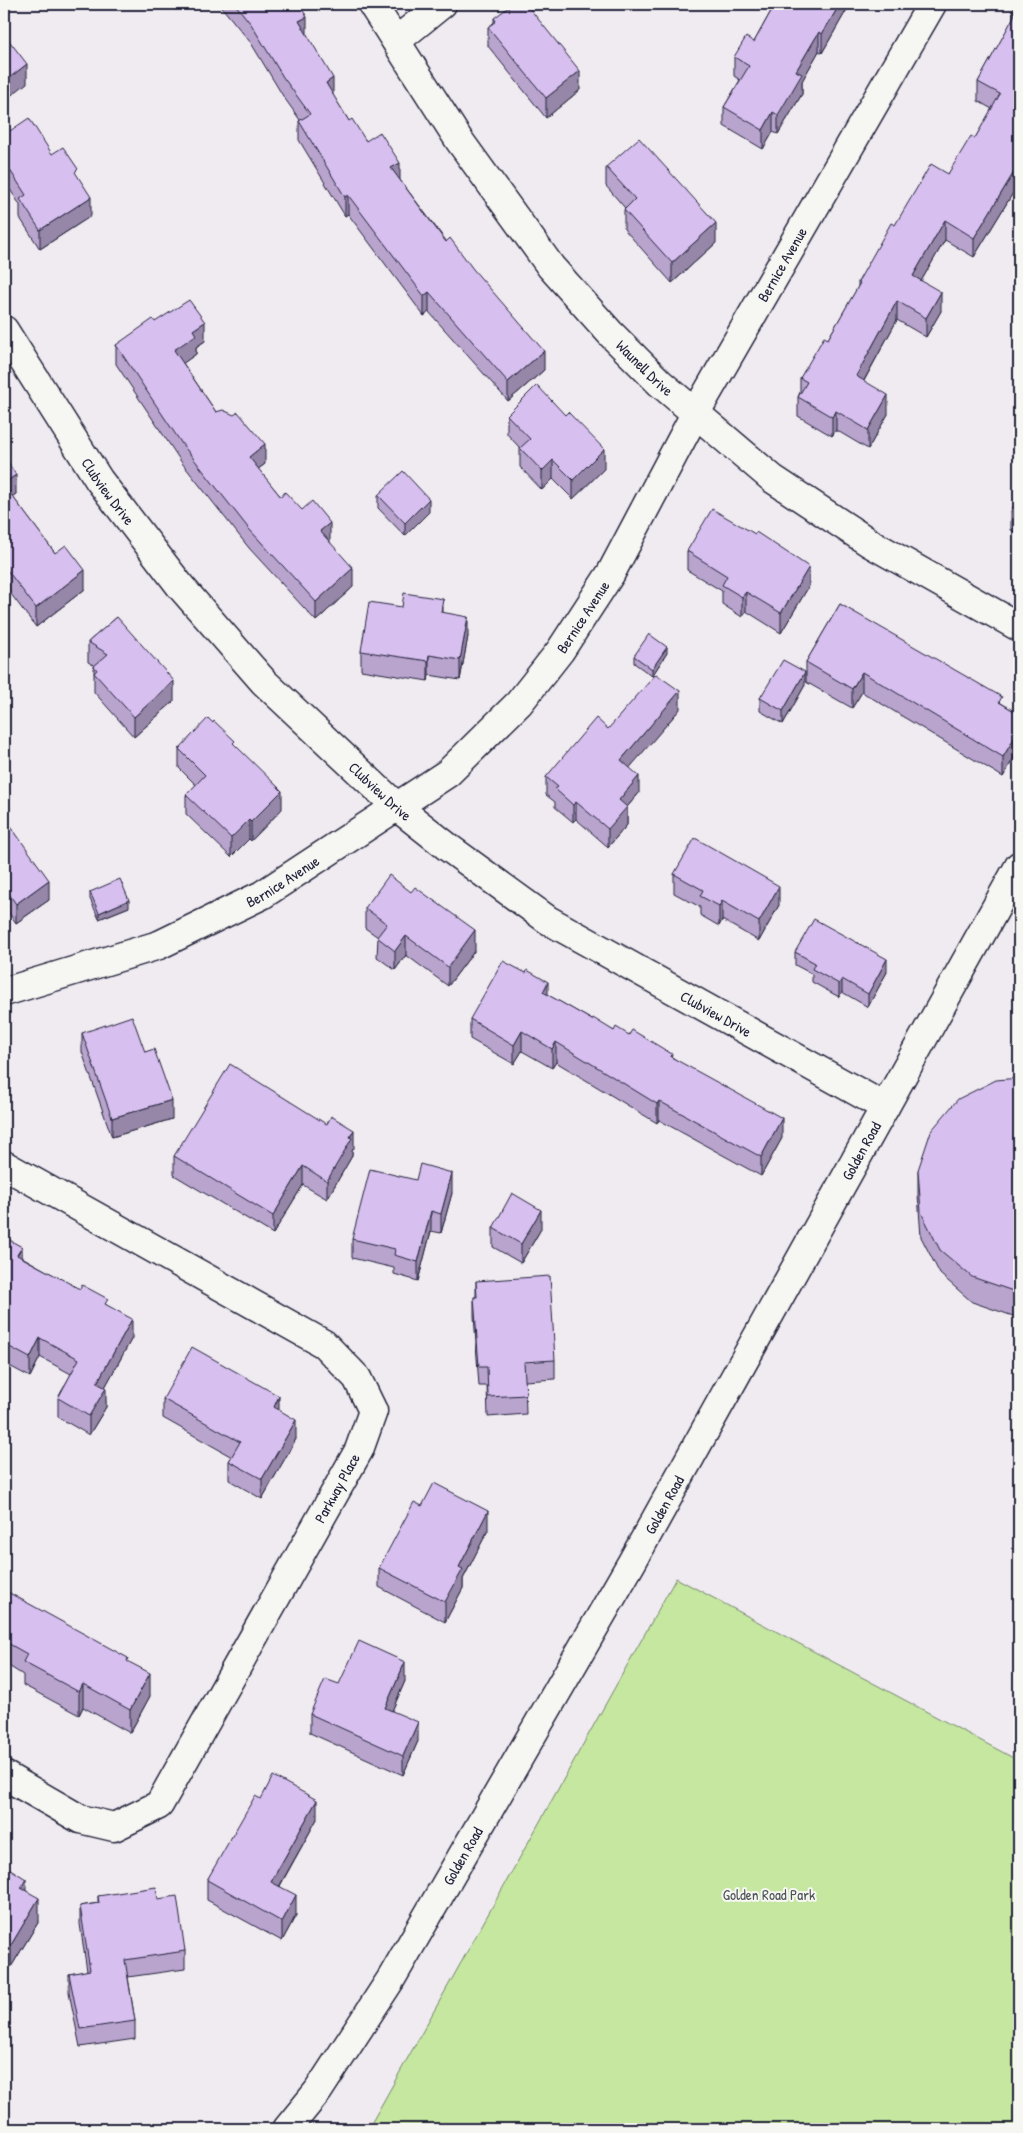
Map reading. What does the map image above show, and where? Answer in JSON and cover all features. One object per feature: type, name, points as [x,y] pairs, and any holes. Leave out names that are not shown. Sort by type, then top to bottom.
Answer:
[{"type":"street","name":"Waunell Drive","points":[[372,4],[460,140],[551,267],[611,334],[660,383],[773,479],[870,543],[1019,627]]},
{"type":"street","points":[[396,42],[442,4]]},
{"type":"street","name":"Bernice Avenue","points":[[4,992],[159,945],[262,896],[448,773],[520,703],[560,651],[611,573],[695,414],[932,4]]},
{"type":"street","name":"Clubview Drive","points":[[4,330],[99,480],[181,587],[264,682],[396,807],[548,920],[885,1107]]},
{"type":"street","name":"Golden Road","points":[[287,2129],[318,2091],[391,1980],[632,1562],[1019,866]]},
{"type":"street","name":"Parkway Place","points":[[4,1165],[324,1344],[357,1378],[372,1411],[359,1450],[159,1805],[114,1827],[80,1818],[4,1775]]},
{"type":"green space","name":"Golden Road Park","points":[[676,1578],[1019,1761],[1019,2129],[364,2129],[372,2122]]},
{"type":"building","points":[[235,4],[299,4],[307,17],[299,21],[333,78],[326,83],[349,121],[352,119],[366,141],[380,132],[400,163],[391,168],[446,242],[450,238],[473,269],[544,351],[508,382],[429,292],[424,296],[348,195],[345,197],[299,121],[310,114],[283,77],[251,24]]},
{"type":"building","points":[[513,4],[526,4],[580,71],[546,98],[488,27],[496,21],[494,18]]},
{"type":"building","points":[[775,4],[840,4],[822,34],[819,32],[796,71],[802,74],[778,115],[773,112],[763,130],[724,107],[749,66],[734,57],[746,37],[754,42]]},
{"type":"building","points":[[1019,7],[1019,164],[974,238],[945,220],[913,276],[941,292],[926,318],[897,301],[856,376],[888,395],[868,430],[836,411],[832,417],[798,397],[807,382],[800,378],[824,337],[828,339],[891,223],[895,225],[931,164],[948,174],[971,136],[975,138],[1000,94],[978,82]]},
{"type":"building","points":[[4,34],[27,64],[4,82]]},
{"type":"building","points":[[29,118],[52,154],[63,147],[78,169],[75,172],[91,197],[40,230],[20,199],[26,195],[4,161],[4,135]]},
{"type":"building","points":[[639,138],[716,223],[672,263],[624,210],[635,199],[606,167]]},
{"type":"building","points":[[189,300],[205,322],[193,330],[196,335],[174,350],[216,412],[223,410],[234,415],[238,412],[265,444],[249,457],[281,497],[285,492],[302,510],[312,501],[330,523],[320,531],[353,568],[316,602],[249,529],[182,444],[116,345],[153,319],[155,322]]},
{"type":"building","points":[[537,385],[565,415],[568,412],[604,449],[573,480],[553,460],[542,471],[520,448],[530,439],[507,415]]},
{"type":"building","points":[[4,456],[16,475],[4,483]]},
{"type":"building","points":[[403,471],[429,499],[405,523],[378,495]]},
{"type":"building","points":[[4,485],[55,553],[66,545],[85,570],[36,608],[4,566]]},
{"type":"building","points":[[1019,497],[1019,516],[1011,511]]},
{"type":"building","points":[[712,509],[755,534],[756,532],[809,567],[781,613],[746,592],[742,597],[722,585],[727,576],[687,551]]},
{"type":"building","points":[[404,593],[443,599],[441,612],[468,617],[460,660],[429,655],[428,661],[361,651],[369,602],[402,607]]},
{"type":"building","points":[[840,604],[1002,697],[999,702],[1019,714],[1019,730],[1003,757],[862,672],[852,689],[806,662]]},
{"type":"building","points":[[117,617],[174,681],[134,717],[94,673],[97,670],[94,666],[108,654],[88,642]]},
{"type":"building","points":[[649,634],[667,647],[652,669],[634,656]]},
{"type":"building","points":[[783,660],[805,672],[783,711],[760,698]]},
{"type":"building","points":[[656,674],[680,691],[621,760],[639,776],[619,800],[627,807],[608,829],[576,802],[573,805],[555,789],[558,787],[546,777],[596,718],[608,729]]},
{"type":"building","points":[[208,718],[213,723],[214,721],[235,741],[233,743],[282,791],[251,822],[249,820],[231,838],[186,795],[205,775],[179,749]]},
{"type":"building","points":[[4,817],[49,880],[16,904],[4,887]]},
{"type":"building","points":[[695,838],[779,886],[759,922],[722,901],[719,906],[700,896],[703,890],[674,874]]},
{"type":"building","points":[[389,875],[411,892],[415,887],[475,930],[448,967],[406,936],[395,951],[377,937],[387,924],[365,908]]},
{"type":"building","points":[[120,879],[129,900],[99,913],[90,892]]},
{"type":"building","points":[[814,919],[887,959],[868,994],[842,979],[839,984],[812,969],[815,963],[795,952]]},
{"type":"building","points":[[503,961],[526,973],[527,970],[548,982],[543,992],[592,1020],[593,1018],[614,1031],[616,1027],[629,1035],[632,1030],[672,1054],[671,1057],[782,1118],[761,1157],[659,1101],[657,1104],[556,1042],[552,1049],[522,1031],[514,1045],[470,1019]]},
{"type":"building","points":[[132,1016],[145,1052],[154,1049],[172,1100],[112,1118],[82,1033]]},
{"type":"building","points":[[230,1064],[323,1122],[327,1124],[331,1116],[354,1130],[350,1137],[352,1138],[327,1181],[303,1166],[273,1216],[174,1156]]},
{"type":"building","points":[[1019,1078],[1019,1293],[972,1277],[940,1250],[921,1212],[918,1170],[931,1131],[958,1099],[996,1080]]},
{"type":"building","points":[[420,1164],[452,1173],[441,1214],[431,1211],[418,1262],[394,1255],[395,1249],[352,1239],[370,1169],[416,1180]]},
{"type":"building","points":[[512,1193],[541,1210],[521,1244],[493,1228]]},
{"type":"building","points":[[4,1237],[22,1247],[17,1255],[80,1289],[82,1285],[108,1299],[105,1304],[132,1319],[97,1383],[106,1388],[89,1416],[58,1398],[79,1359],[40,1338],[30,1358],[4,1344],[4,1336],[7,1331],[4,1329]]},
{"type":"building","points":[[550,1276],[555,1360],[524,1362],[526,1395],[488,1397],[487,1367],[479,1367],[474,1297],[477,1297],[476,1281]]},
{"type":"building","points":[[192,1347],[279,1396],[274,1407],[296,1420],[262,1479],[229,1461],[240,1442],[163,1399]]},
{"type":"building","points":[[434,1483],[488,1511],[459,1567],[463,1569],[445,1602],[379,1568],[414,1502],[422,1506]]},
{"type":"building","points":[[4,1590],[128,1658],[127,1661],[150,1673],[130,1710],[83,1684],[79,1692],[23,1662],[27,1654],[4,1641]]},
{"type":"building","points":[[359,1641],[405,1662],[385,1708],[418,1722],[403,1756],[310,1714],[325,1679],[339,1684]]},
{"type":"building","points":[[273,1776],[317,1800],[271,1882],[296,1895],[282,1922],[207,1880],[255,1796],[261,1799]]},
{"type":"building","points":[[4,1865],[26,1879],[21,1888],[39,1898],[11,1945],[4,1941]]},
{"type":"building","points":[[156,1887],[158,1899],[177,1896],[185,1951],[125,1960],[135,2021],[80,2029],[69,1974],[90,1970],[80,1906],[99,1903],[98,1896]]}]
